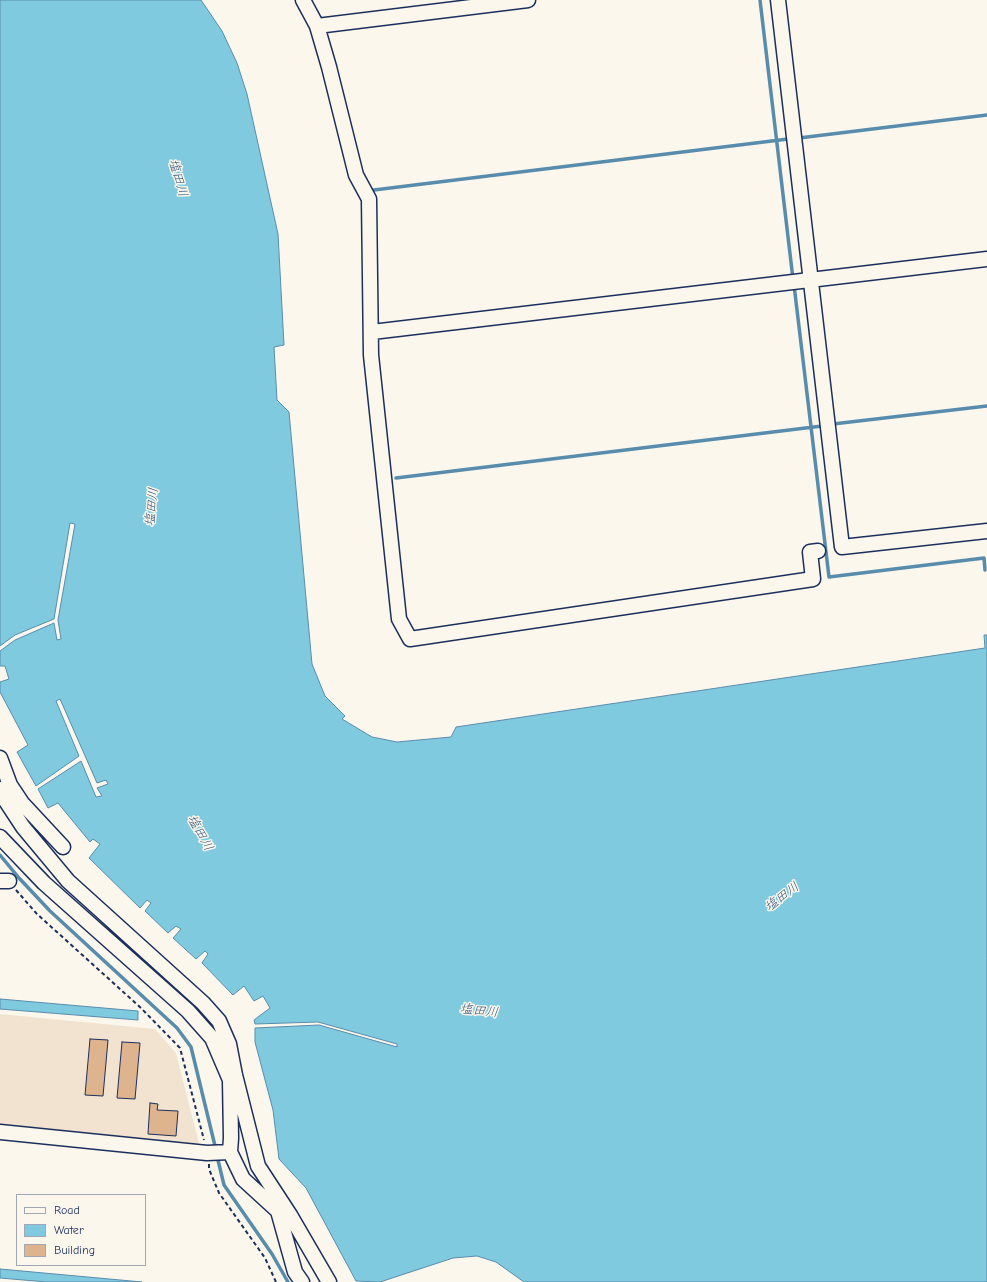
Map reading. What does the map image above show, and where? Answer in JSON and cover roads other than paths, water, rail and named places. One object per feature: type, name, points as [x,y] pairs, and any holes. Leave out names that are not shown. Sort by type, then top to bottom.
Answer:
[{"type":"street","points":[[303,0],[317,26],[329,67],[356,175],[369,199],[372,332],[371,355],[399,619],[410,639],[813,579],[810,552],[818,551]]},
{"type":"street","points":[[317,26],[528,0]]},
{"type":"street","points":[[778,0],[805,280],[842,547],[987,532]]},
{"type":"street","points":[[372,332],[987,259]]},
{"type":"street","points":[[0,758],[3,789],[23,827],[68,881],[203,1003],[219,1021],[229,1044],[232,1078],[231,1138],[227,1152],[243,1180],[284,1213],[295,1272],[302,1282]]},
{"type":"street","points":[[3,789],[22,803],[63,847]]},
{"type":"street","points":[[0,837],[44,883],[188,1011],[212,1038],[232,1078],[258,1166],[284,1213],[329,1282]]},
{"type":"street","points":[[0,1132],[207,1152],[227,1152]]},
{"type":"water","name":"塩田川","points":[[0,0],[201,0],[222,31],[237,63],[247,94],[278,234],[284,345],[274,347],[277,400],[289,412],[312,664],[325,696],[345,716],[342,719],[372,737],[397,742],[451,737],[456,727],[985,648],[984,635],[987,635],[987,1282],[524,1282],[496,1262],[477,1256],[453,1258],[380,1282],[356,1281],[306,1188],[279,1159],[273,1110],[255,1042],[255,1028],[319,1025],[397,1047],[397,1044],[318,1022],[255,1024],[254,1020],[270,1008],[263,996],[254,1001],[244,986],[233,995],[202,963],[208,954],[205,951],[196,959],[173,938],[181,929],[176,926],[168,933],[145,911],[151,903],[147,900],[140,908],[89,858],[100,844],[93,839],[90,842],[58,803],[48,808],[38,789],[81,761],[96,797],[102,796],[97,788],[108,784],[106,780],[97,783],[60,699],[56,701],[79,756],[36,786],[17,752],[28,745],[0,692],[0,682],[9,679],[5,666],[0,666],[0,651],[15,640],[54,623],[57,640],[61,639],[58,620],[75,524],[70,523],[54,619],[15,635],[0,646]]},
{"type":"water","points":[[0,999],[138,1011],[138,1020],[0,1009]]},
{"type":"water","points":[[0,1269],[142,1282],[47,1282],[0,1278]]},
{"type":"waterway","points":[[760,0],[793,279]]},
{"type":"waterway","points":[[799,138],[987,115]]},
{"type":"waterway","points":[[374,190],[788,139]]},
{"type":"waterway","points":[[794,285],[829,577],[984,558],[985,570]]},
{"type":"waterway","points":[[833,424],[987,406]]},
{"type":"waterway","points":[[396,478],[822,426]]},
{"type":"waterway","points":[[0,855],[50,911],[177,1028],[191,1047],[216,1150]]},
{"type":"waterway","points":[[217,1156],[224,1185],[272,1254],[288,1282]]}]
